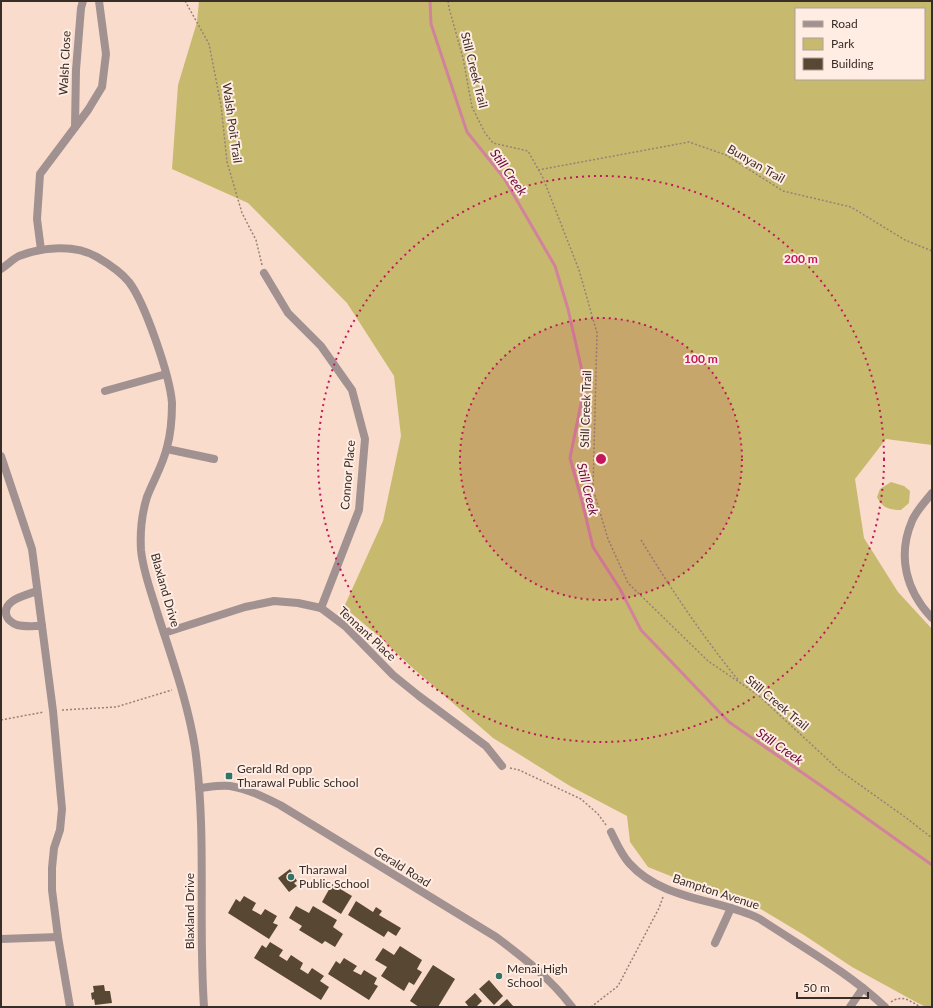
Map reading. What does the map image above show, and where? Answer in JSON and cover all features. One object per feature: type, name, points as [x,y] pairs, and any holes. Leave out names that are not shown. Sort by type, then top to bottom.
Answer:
[{"type":"street","name":"Walsh Close","points":[[75,127],[76,70],[81,8],[83,1]]},
{"type":"street","points":[[41,250],[37,219],[40,174],[88,110],[102,87],[106,54],[99,1]]},
{"type":"street","name":"Blaxland Drive","points":[[1,269],[18,257],[41,250],[68,249],[92,254],[115,267],[129,283],[142,304],[166,374],[172,401],[171,425],[167,449],[147,500],[142,526],[141,551],[147,577],[181,687],[195,747],[202,821],[202,979],[204,1007]]},
{"type":"street","name":"Connor Place","points":[[264,273],[288,313],[321,346],[352,390],[364,439],[359,510],[321,608]]},
{"type":"street","points":[[106,391],[166,374]]},
{"type":"street","points":[[167,449],[214,459]]},
{"type":"street","points":[[1,456],[32,549],[53,711],[62,809],[60,830],[54,848],[52,890],[58,937],[70,1007]]},
{"type":"street","points":[[932,493],[912,520],[905,544],[905,560],[908,581],[916,597],[932,618]]},
{"type":"street","points":[[37,591],[11,602],[6,609],[6,614],[15,624],[42,626]]},
{"type":"street","name":"Tennant Place","points":[[164,633],[245,608],[274,601],[298,603],[321,608],[345,626],[393,675],[486,746],[502,766]]},
{"type":"street","name":"Gerald Road","points":[[199,788],[229,786],[245,789],[280,805],[520,954],[542,973],[572,1007]]},
{"type":"street","name":"Bampton Avenue","points":[[611,832],[628,862],[646,878],[666,888],[748,913],[760,919],[863,988],[884,1007]]},
{"type":"street","points":[[715,943],[731,908]]},
{"type":"street","points":[[1,939],[58,937]]},
{"type":"street","points":[[850,1007],[863,988]]},
{"type":"path","name":"Walsh Poit Trail","points":[[185,1],[209,44],[221,105],[227,162],[242,213],[256,240],[264,273]]},
{"type":"path","name":"Still Creek Trail","points":[[448,1],[463,58],[472,107],[484,133],[493,143],[528,151],[543,178],[579,270],[597,333],[593,488],[608,538],[628,583],[708,661],[758,695],[839,770],[932,838]]},
{"type":"path","name":"Bunyan Trail","points":[[538,170],[689,142],[726,155],[783,191],[851,207],[905,240],[932,251]]},
{"type":"path","points":[[641,540],[686,612],[714,651],[740,683]]},
{"type":"path","points":[[1,720],[53,711],[116,707],[181,687]]},
{"type":"path","points":[[502,766],[519,770],[581,799],[598,814],[611,832]]},
{"type":"path","points":[[591,1007],[618,986],[659,908],[666,888]]},
{"type":"path","points":[[884,1007],[897,998],[903,998],[921,1007]]},
{"type":"green space","points":[[199,1],[932,1],[932,445],[886,439],[855,479],[864,538],[898,592],[932,629],[932,1007],[926,1007],[916,1002],[852,967],[804,935],[754,905],[688,883],[648,867],[630,842],[627,816],[570,786],[493,738],[344,607],[383,521],[401,436],[394,376],[347,303],[248,203],[172,169],[178,85],[197,22]]},
{"type":"green space","points":[[891,482],[904,486],[910,491],[909,503],[901,510],[887,508],[881,504],[877,497],[880,489]]},
{"type":"building","points":[[290,869],[297,881],[294,883],[297,886],[289,892],[278,878]]},
{"type":"building","points":[[332,884],[352,896],[341,914],[322,902]]},
{"type":"building","points":[[244,896],[256,903],[252,910],[261,915],[265,909],[277,916],[273,923],[278,925],[269,939],[228,913],[236,899],[240,902]]},
{"type":"building","points":[[356,901],[373,912],[376,907],[382,911],[379,915],[401,928],[396,936],[388,931],[384,937],[348,915]]},
{"type":"building","points":[[296,906],[309,913],[313,906],[337,920],[333,927],[343,934],[335,947],[325,941],[322,944],[299,930],[302,926],[289,918]]},
{"type":"building","points":[[270,942],[283,950],[279,956],[287,961],[291,955],[303,963],[300,969],[308,974],[312,968],[324,976],[320,981],[329,987],[321,1000],[254,958],[262,945],[266,948]]},
{"type":"building","points":[[400,946],[422,960],[417,969],[422,972],[414,985],[409,982],[404,991],[381,976],[387,967],[375,960],[383,948],[394,955]]},
{"type":"building","points":[[344,958],[357,966],[353,971],[361,975],[364,970],[377,978],[374,984],[378,986],[369,1000],[328,974],[336,961],[340,964]]},
{"type":"building","points":[[433,965],[455,979],[438,1007],[419,1007],[410,1001]]},
{"type":"building","points":[[489,980],[503,996],[494,1005],[479,989]]},
{"type":"building","points":[[104,985],[105,991],[110,991],[112,1003],[95,1005],[94,999],[92,1000],[91,993],[94,992],[93,986]]},
{"type":"building","points":[[475,993],[482,1001],[476,1007],[469,1007],[465,1002]]},
{"type":"building","points":[[507,999],[514,1007],[498,1007]]},
{"type":"waterway","name":"Still Creek","points":[[430,1],[431,24],[467,132],[504,178],[555,266],[568,309],[585,384],[570,458],[593,547],[620,589],[641,630],[729,722],[932,865]]},
{"type":"place","name":"Gerald Rd opp Tharawal Public School","points":[[229,776]]},
{"type":"place","name":"Tharawal Public School","points":[[291,877]]},
{"type":"place","name":"Menai High School","points":[[499,976]]}]
